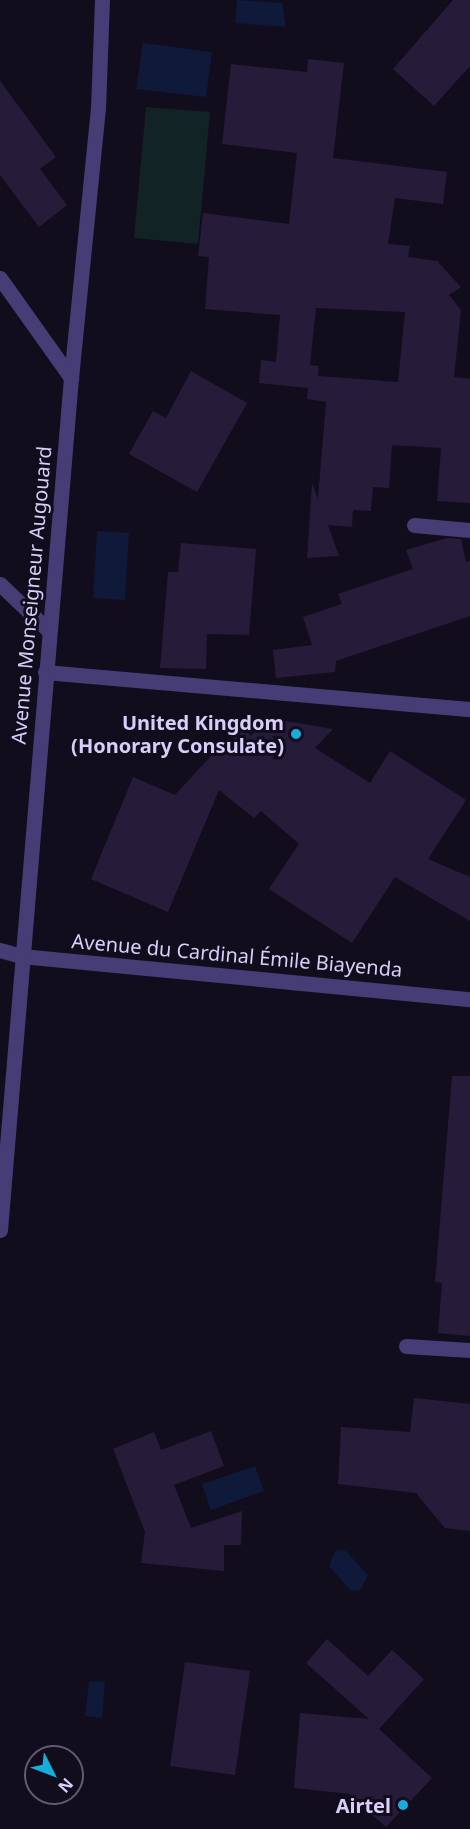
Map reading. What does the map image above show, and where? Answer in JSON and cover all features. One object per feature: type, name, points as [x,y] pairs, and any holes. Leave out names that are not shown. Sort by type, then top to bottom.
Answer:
[{"type":"street","name":"Avenue Monseigneur Augouard","points":[[0,1230],[45,672],[98,109],[102,0]]},
{"type":"street","points":[[0,278],[71,378]]},
{"type":"street","points":[[414,525],[470,530]]},
{"type":"street","points":[[0,584],[49,631]]},
{"type":"street","points":[[45,672],[470,709]]},
{"type":"street","name":"Avenue du Cardinal Émile Biayenda","points":[[0,950],[21,956],[470,999]]},
{"type":"street","points":[[406,1346],[470,1350]]},
{"type":"shaded area","points":[[146,107],[210,112],[198,244],[134,238]]},
{"type":"water","points":[[237,0],[282,3],[286,27],[235,23]]},
{"type":"water","points":[[143,43],[212,52],[206,97],[136,89]]},
{"type":"water","points":[[97,531],[129,533],[125,600],[93,598]]},
{"type":"water","points":[[255,1466],[264,1491],[211,1510],[202,1484]]},
{"type":"water","points":[[336,1550],[346,1551],[368,1575],[360,1591],[350,1590],[329,1566]]},
{"type":"water","points":[[89,1681],[105,1682],[102,1718],[85,1716]]},
{"type":"building","points":[[453,0],[470,0],[470,66],[434,106],[393,69]]},
{"type":"building","points":[[308,59],[344,63],[333,158],[447,172],[443,204],[395,198],[388,244],[410,246],[408,257],[437,261],[461,287],[449,295],[461,310],[454,377],[470,379],[470,503],[437,501],[441,448],[392,445],[389,488],[373,487],[371,511],[353,510],[352,527],[328,525],[339,556],[307,558],[312,483],[318,499],[326,402],[307,399],[308,388],[259,383],[261,360],[276,362],[280,315],[205,309],[209,257],[198,256],[203,213],[289,224],[297,153],[222,144],[231,64],[307,72]],"holes":[[[316,308],[405,312],[398,382],[318,376],[319,366],[310,365]]]},
{"type":"building","points":[[0,81],[56,157],[40,169],[67,205],[39,227],[0,175]]},
{"type":"building","points":[[191,371],[247,403],[197,492],[129,454],[153,411],[166,418]]},
{"type":"building","points":[[447,538],[461,539],[466,562],[470,561],[470,616],[336,661],[335,672],[276,678],[273,650],[312,645],[303,617],[342,604],[338,594],[413,569],[406,550]]},
{"type":"building","points":[[181,543],[256,549],[249,635],[207,634],[206,669],[160,668],[168,572],[178,572]]},
{"type":"building","points":[[268,718],[333,729],[315,748],[370,783],[390,751],[466,800],[428,859],[470,877],[470,921],[395,877],[352,943],[269,889],[299,844],[261,811],[254,818],[219,790],[168,912],[91,879],[133,777],[175,795],[221,745],[225,748],[243,728],[251,736]]},
{"type":"building","points":[[452,1076],[470,1076],[470,1336],[438,1333],[442,1283],[435,1282]]},
{"type":"building","points":[[414,1398],[470,1404],[470,1531],[445,1528],[416,1493],[338,1484],[341,1427],[410,1432]]},
{"type":"building","points":[[211,1431],[224,1466],[174,1485],[191,1528],[242,1511],[241,1545],[224,1545],[224,1571],[141,1563],[145,1532],[113,1449],[154,1432],[161,1450]]},
{"type":"building","points":[[327,1639],[368,1676],[392,1650],[424,1679],[379,1729],[432,1778],[386,1827],[350,1794],[294,1788],[300,1713],[369,1719],[306,1663]]},
{"type":"building","points":[[185,1662],[250,1671],[235,1775],[170,1766]]},
{"type":"place","name":"United Kingdom (Honorary Consulate)","points":[[296,734]]},
{"type":"place","name":"Airtel","points":[[403,1805]]}]
